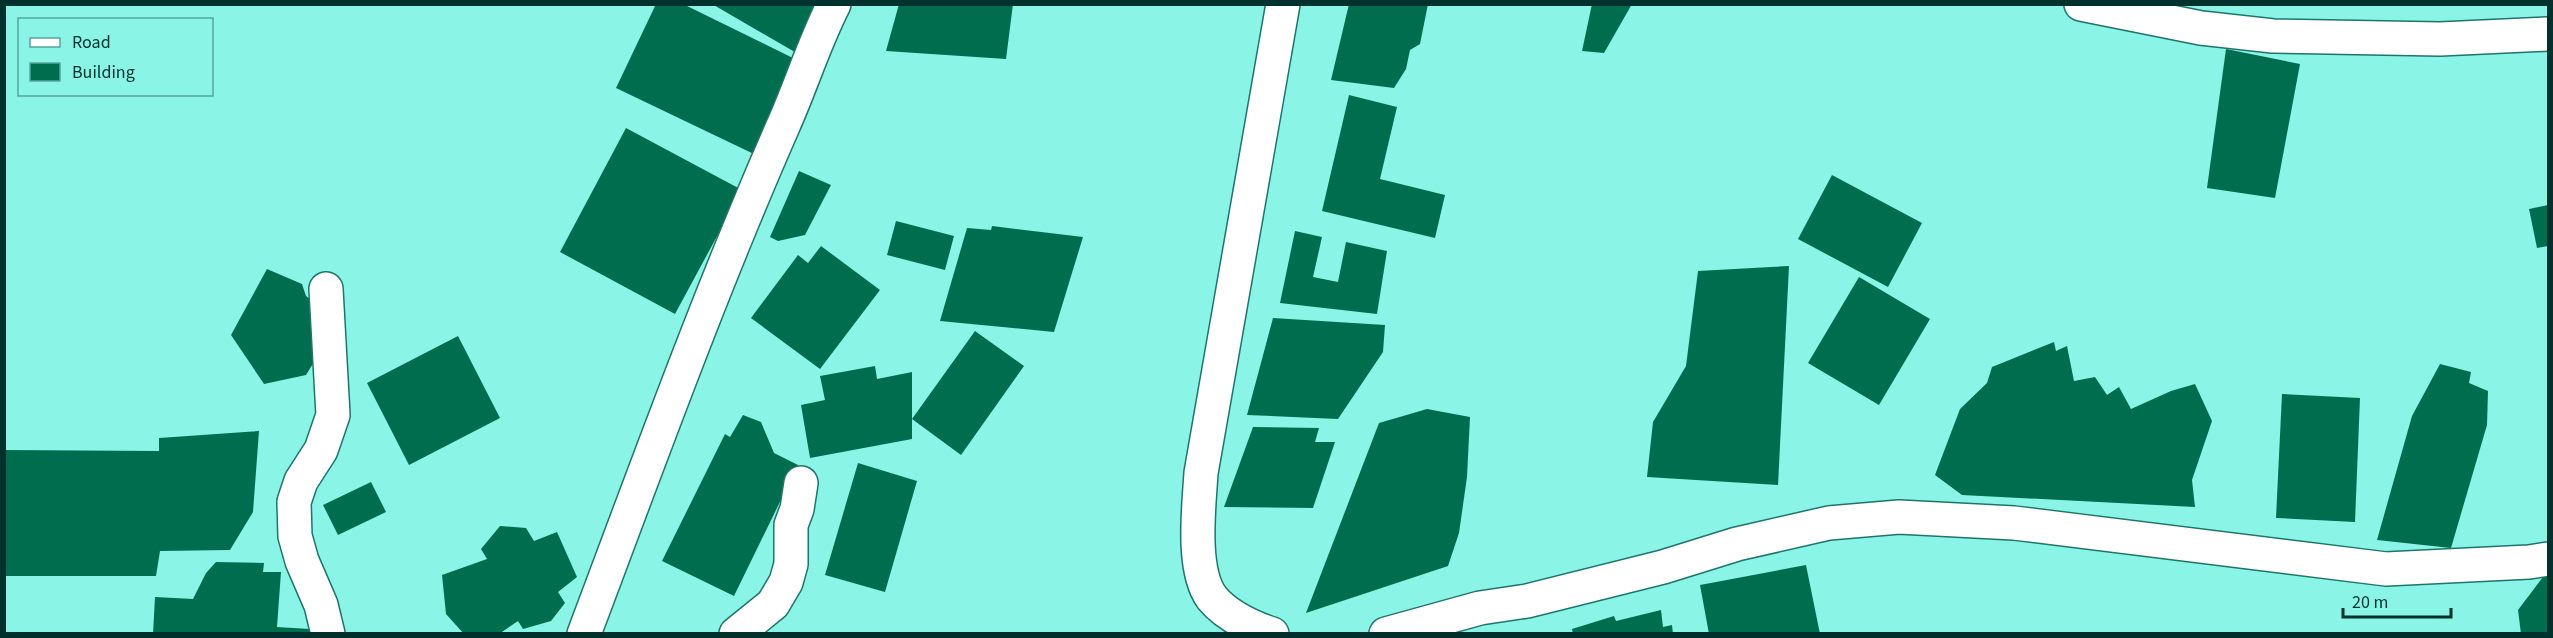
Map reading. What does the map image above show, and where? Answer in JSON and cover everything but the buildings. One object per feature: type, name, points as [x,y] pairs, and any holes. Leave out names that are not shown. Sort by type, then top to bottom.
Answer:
[{"type":"street","points":[[584,633],[727,255],[834,4]]},
{"type":"street","points":[[1272,633],[1252,627],[1212,597],[1203,577],[1198,524],[1201,473],[1283,4]]},
{"type":"street","points":[[2081,4],[2201,28],[2273,36],[2440,39],[2548,34]]},
{"type":"street","points":[[326,289],[333,415],[321,450],[301,481],[294,502],[295,536],[321,605],[328,633]]},
{"type":"street","points":[[736,633],[773,604],[786,582],[791,564],[791,525],[797,509],[801,483]]},
{"type":"street","points":[[1386,633],[1480,608],[1527,601],[1663,567],[1737,544],[1829,524],[1899,517],[2014,523],[2386,568],[2529,562],[2548,559]]}]
